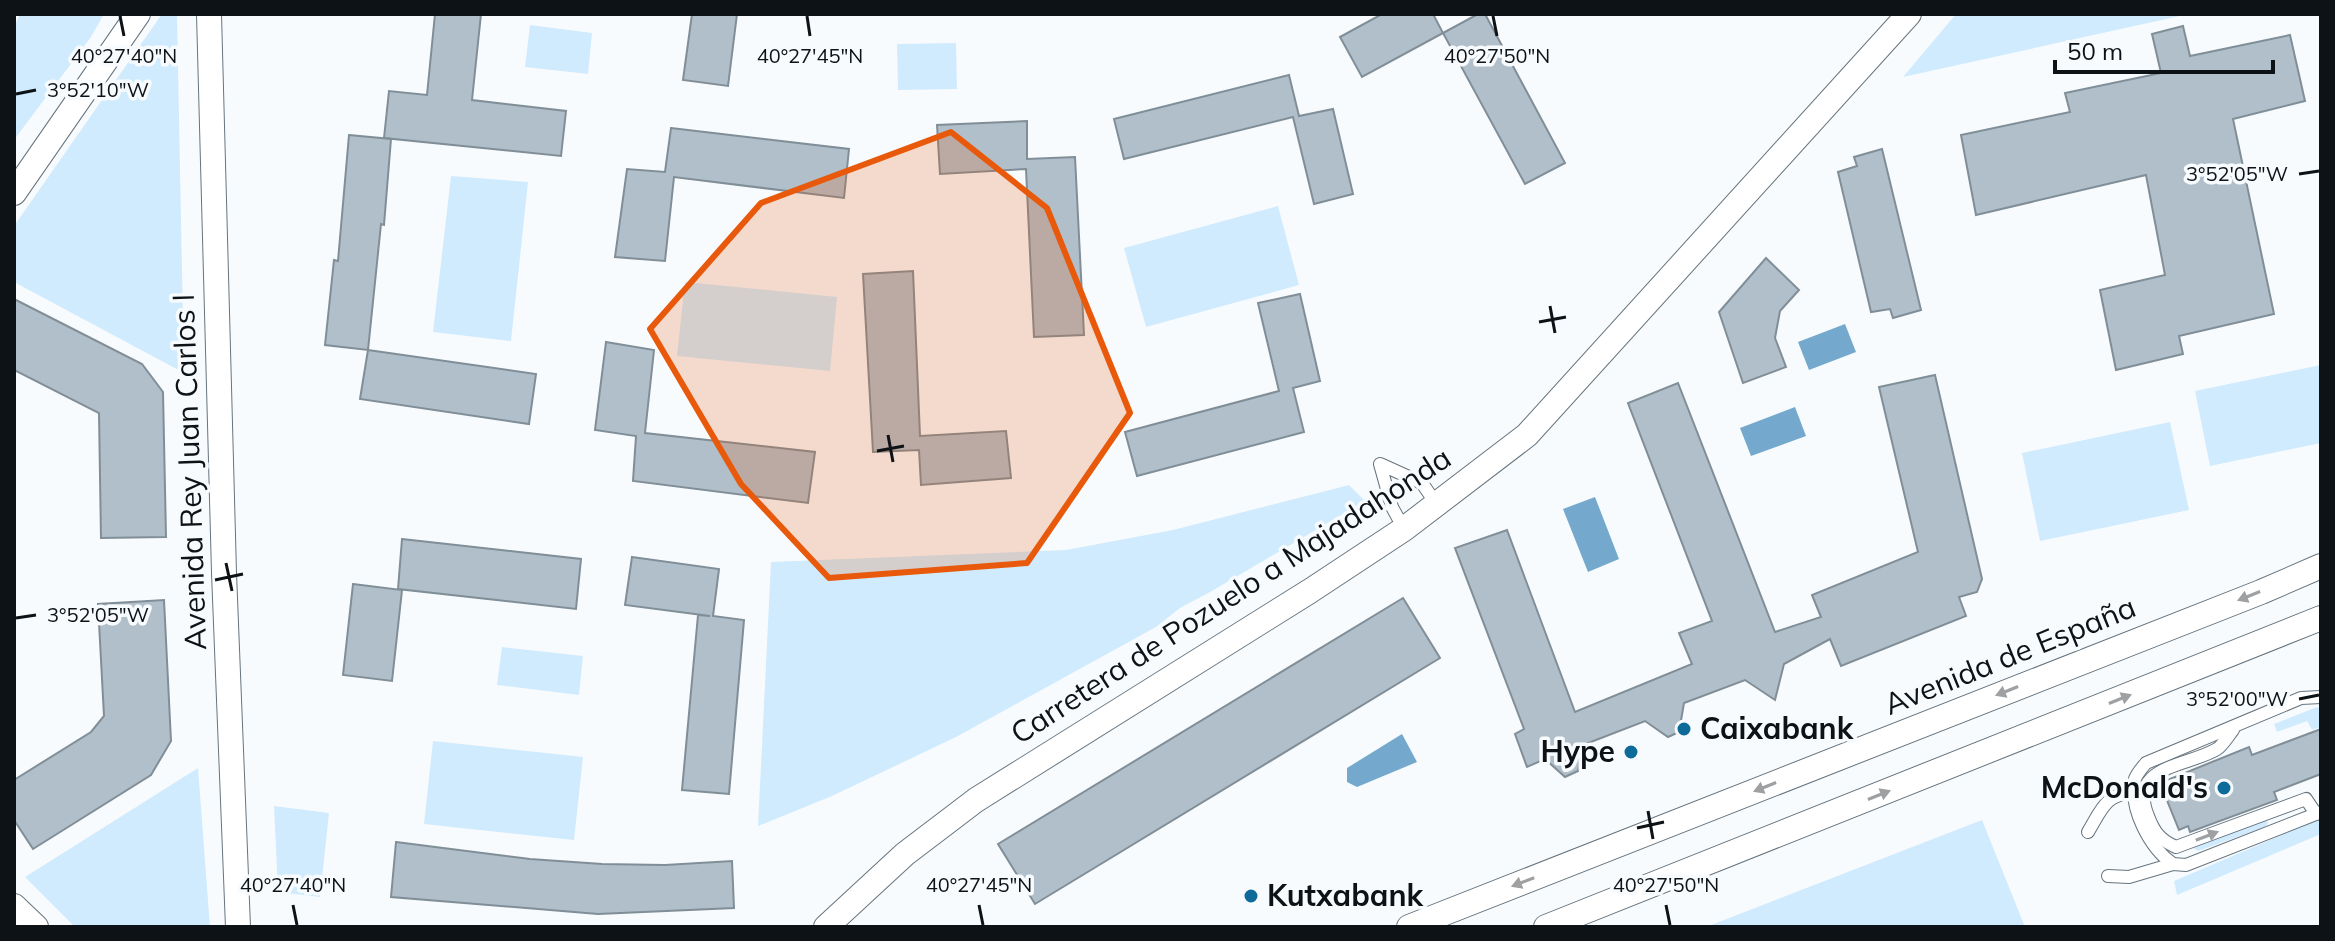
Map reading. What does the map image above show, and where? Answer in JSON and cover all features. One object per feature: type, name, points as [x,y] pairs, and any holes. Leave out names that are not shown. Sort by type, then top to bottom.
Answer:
[{"type":"street","points":[[14,169],[126,14]]},
{"type":"street","points":[[14,193],[138,14]]},
{"type":"street","name":"Avenida Rey Juan Carlos I","points":[[209,14],[224,573],[238,927]]},
{"type":"street","name":"Carretera de Pozuelo a Majadahonda","points":[[826,927],[905,854],[976,800],[1404,529],[1527,435],[1909,14]]},
{"type":"street","name":"Avenida de España","points":[[1409,927],[2321,566]]},
{"type":"street","points":[[1546,927],[2321,618]]},
{"type":"street","points":[[14,906],[36,927]]},
{"type":"lane","points":[[1404,529],[1392,507],[1380,464],[1422,483],[1437,505]]},
{"type":"lane","points":[[2180,864],[2152,843],[2136,806],[2136,777],[2146,763],[2301,698],[2321,697]]},
{"type":"lane","points":[[2108,876],[2129,877],[2180,864],[2318,813],[2306,799],[2176,847],[2156,835],[2146,813],[2144,789],[2147,783],[2171,766],[2220,747],[2235,727]]},
{"type":"lane","points":[[2088,832],[2107,799],[2135,792]]},
{"type":"highlighted area","points":[[951,132],[1047,208],[1130,413],[1027,563],[829,578],[741,484],[650,329],[761,203]]},
{"type":"shaded area","points":[[20,14],[104,14],[91,37],[14,140],[14,28]]},
{"type":"shaded area","points":[[162,14],[177,14],[184,373],[14,282],[14,226]]},
{"type":"shaded area","points":[[1956,14],[2189,14],[1903,77]]},
{"type":"shaded area","points":[[530,25],[592,33],[588,74],[525,67]]},
{"type":"shaded area","points":[[956,43],[957,89],[898,90],[897,44]]},
{"type":"shaded area","points":[[451,176],[528,182],[511,341],[433,332]]},
{"type":"shaded area","points":[[1278,206],[1299,285],[1146,327],[1124,248]]},
{"type":"shaded area","points":[[685,282],[837,297],[830,371],[677,356]]},
{"type":"shaded area","points":[[2321,365],[2321,443],[2210,466],[2195,391]]},
{"type":"shaded area","points":[[2170,422],[2189,510],[2040,541],[2022,453]]},
{"type":"shaded area","points":[[1349,485],[1365,501],[1180,608],[1156,627],[956,737],[832,796],[758,826],[771,562],[1066,550],[1173,530]]},
{"type":"shaded area","points":[[502,647],[583,656],[579,695],[497,685]]},
{"type":"shaded area","points":[[2317,707],[2321,709],[2321,727],[2312,730],[2307,721],[2277,732],[2274,724]]},
{"type":"shaded area","points":[[433,741],[583,757],[574,840],[424,824]]},
{"type":"shaded area","points":[[198,768],[210,927],[75,927],[25,877]]},
{"type":"shaded area","points":[[274,806],[329,813],[320,897],[278,892]]},
{"type":"shaded area","points":[[2321,818],[2321,834],[2177,895],[2174,881]]},
{"type":"shaded area","points":[[2265,819],[2268,823],[2265,827],[2198,851],[2193,848],[2193,845]]},
{"type":"shaded area","points":[[1982,820],[2025,927],[1706,927]]},
{"type":"water","points":[[1845,324],[1856,352],[1809,370],[1798,342]]},
{"type":"water","points":[[1795,407],[1806,436],[1751,456],[1740,428]]},
{"type":"water","points":[[1595,497],[1619,559],[1588,572],[1563,509]]},
{"type":"water","points":[[1402,734],[1417,762],[1357,787],[1347,782],[1347,768]]},
{"type":"building","points":[[435,14],[481,14],[472,100],[566,111],[561,156],[384,138],[389,91],[427,95]]},
{"type":"building","points":[[692,14],[737,14],[728,86],[683,80]]},
{"type":"building","points":[[1382,14],[1433,14],[1443,33],[1362,77],[1340,37]]},
{"type":"building","points":[[1478,14],[1485,14],[1565,163],[1525,184],[1443,33]]},
{"type":"building","points":[[2183,26],[2190,56],[2290,35],[2305,101],[2233,119],[2274,314],[2179,336],[2183,354],[2116,370],[2100,290],[2165,275],[2146,175],[1976,215],[1961,135],[2070,112],[2065,93],[2161,73],[2152,34]]},
{"type":"building","points":[[1289,75],[1299,116],[1333,109],[1353,194],[1314,204],[1293,117],[1124,159],[1114,119]]},
{"type":"building","points":[[1027,121],[1027,159],[1075,157],[1084,335],[1034,337],[1026,169],[940,174],[937,125]]},
{"type":"building","points":[[671,128],[849,149],[844,198],[674,177],[665,261],[615,257],[627,169],[665,172]]},
{"type":"building","points":[[349,135],[391,139],[368,350],[325,345],[334,260],[338,261]]},
{"type":"building","points":[[1882,149],[1921,310],[1893,318],[1890,309],[1871,312],[1838,172],[1857,166],[1854,157]]},
{"type":"building","points":[[1766,258],[1799,290],[1780,311],[1775,338],[1786,367],[1743,383],[1719,312]]},
{"type":"building","points":[[913,271],[920,436],[1006,431],[1011,478],[921,485],[919,450],[873,452],[863,274]]},
{"type":"building","points":[[1300,294],[1320,381],[1293,388],[1304,432],[1137,476],[1125,432],[1279,391],[1258,303]]},
{"type":"building","points":[[14,299],[142,364],[163,392],[166,537],[101,538],[99,413],[14,370]]},
{"type":"building","points":[[606,342],[654,350],[645,433],[815,452],[808,503],[633,481],[636,436],[595,430]]},
{"type":"building","points":[[368,350],[536,374],[529,424],[360,399]]},
{"type":"building","points":[[1935,375],[1982,579],[1977,592],[1959,597],[1966,616],[1841,666],[1830,639],[1784,664],[1775,700],[1745,680],[1684,703],[1679,732],[1668,737],[1645,721],[1583,745],[1578,771],[1565,777],[1545,759],[1527,767],[1515,734],[1524,729],[1455,548],[1507,530],[1575,712],[1692,664],[1679,633],[1712,621],[1628,403],[1678,383],[1775,632],[1821,617],[1812,595],[1918,552],[1879,387]]},
{"type":"building","points":[[402,539],[581,559],[576,609],[398,589]]},
{"type":"building","points":[[632,557],[719,569],[713,616],[744,620],[729,794],[682,790],[698,615],[710,616],[625,605]]},
{"type":"building","points":[[353,584],[402,590],[392,681],[343,675]]},
{"type":"building","points":[[1403,598],[1440,658],[1035,904],[998,844]]},
{"type":"building","points":[[164,600],[171,741],[151,775],[33,849],[14,820],[14,780],[91,732],[104,716],[98,604]]},
{"type":"building","name":"McDonald's","points":[[2321,729],[2321,774],[2274,792],[2277,800],[2190,832],[2188,826],[2179,830],[2160,783],[2249,747],[2252,755]]},
{"type":"building","points":[[396,842],[530,859],[602,864],[665,865],[732,861],[734,908],[598,914],[391,897]]},
{"type":"place","name":"Caixabank","points":[[1684,729]]},
{"type":"place","name":"Hype","points":[[1631,752]]},
{"type":"place","name":"McDonald's","points":[[2224,788]]},
{"type":"place","name":"Kutxabank","points":[[1251,896]]}]
